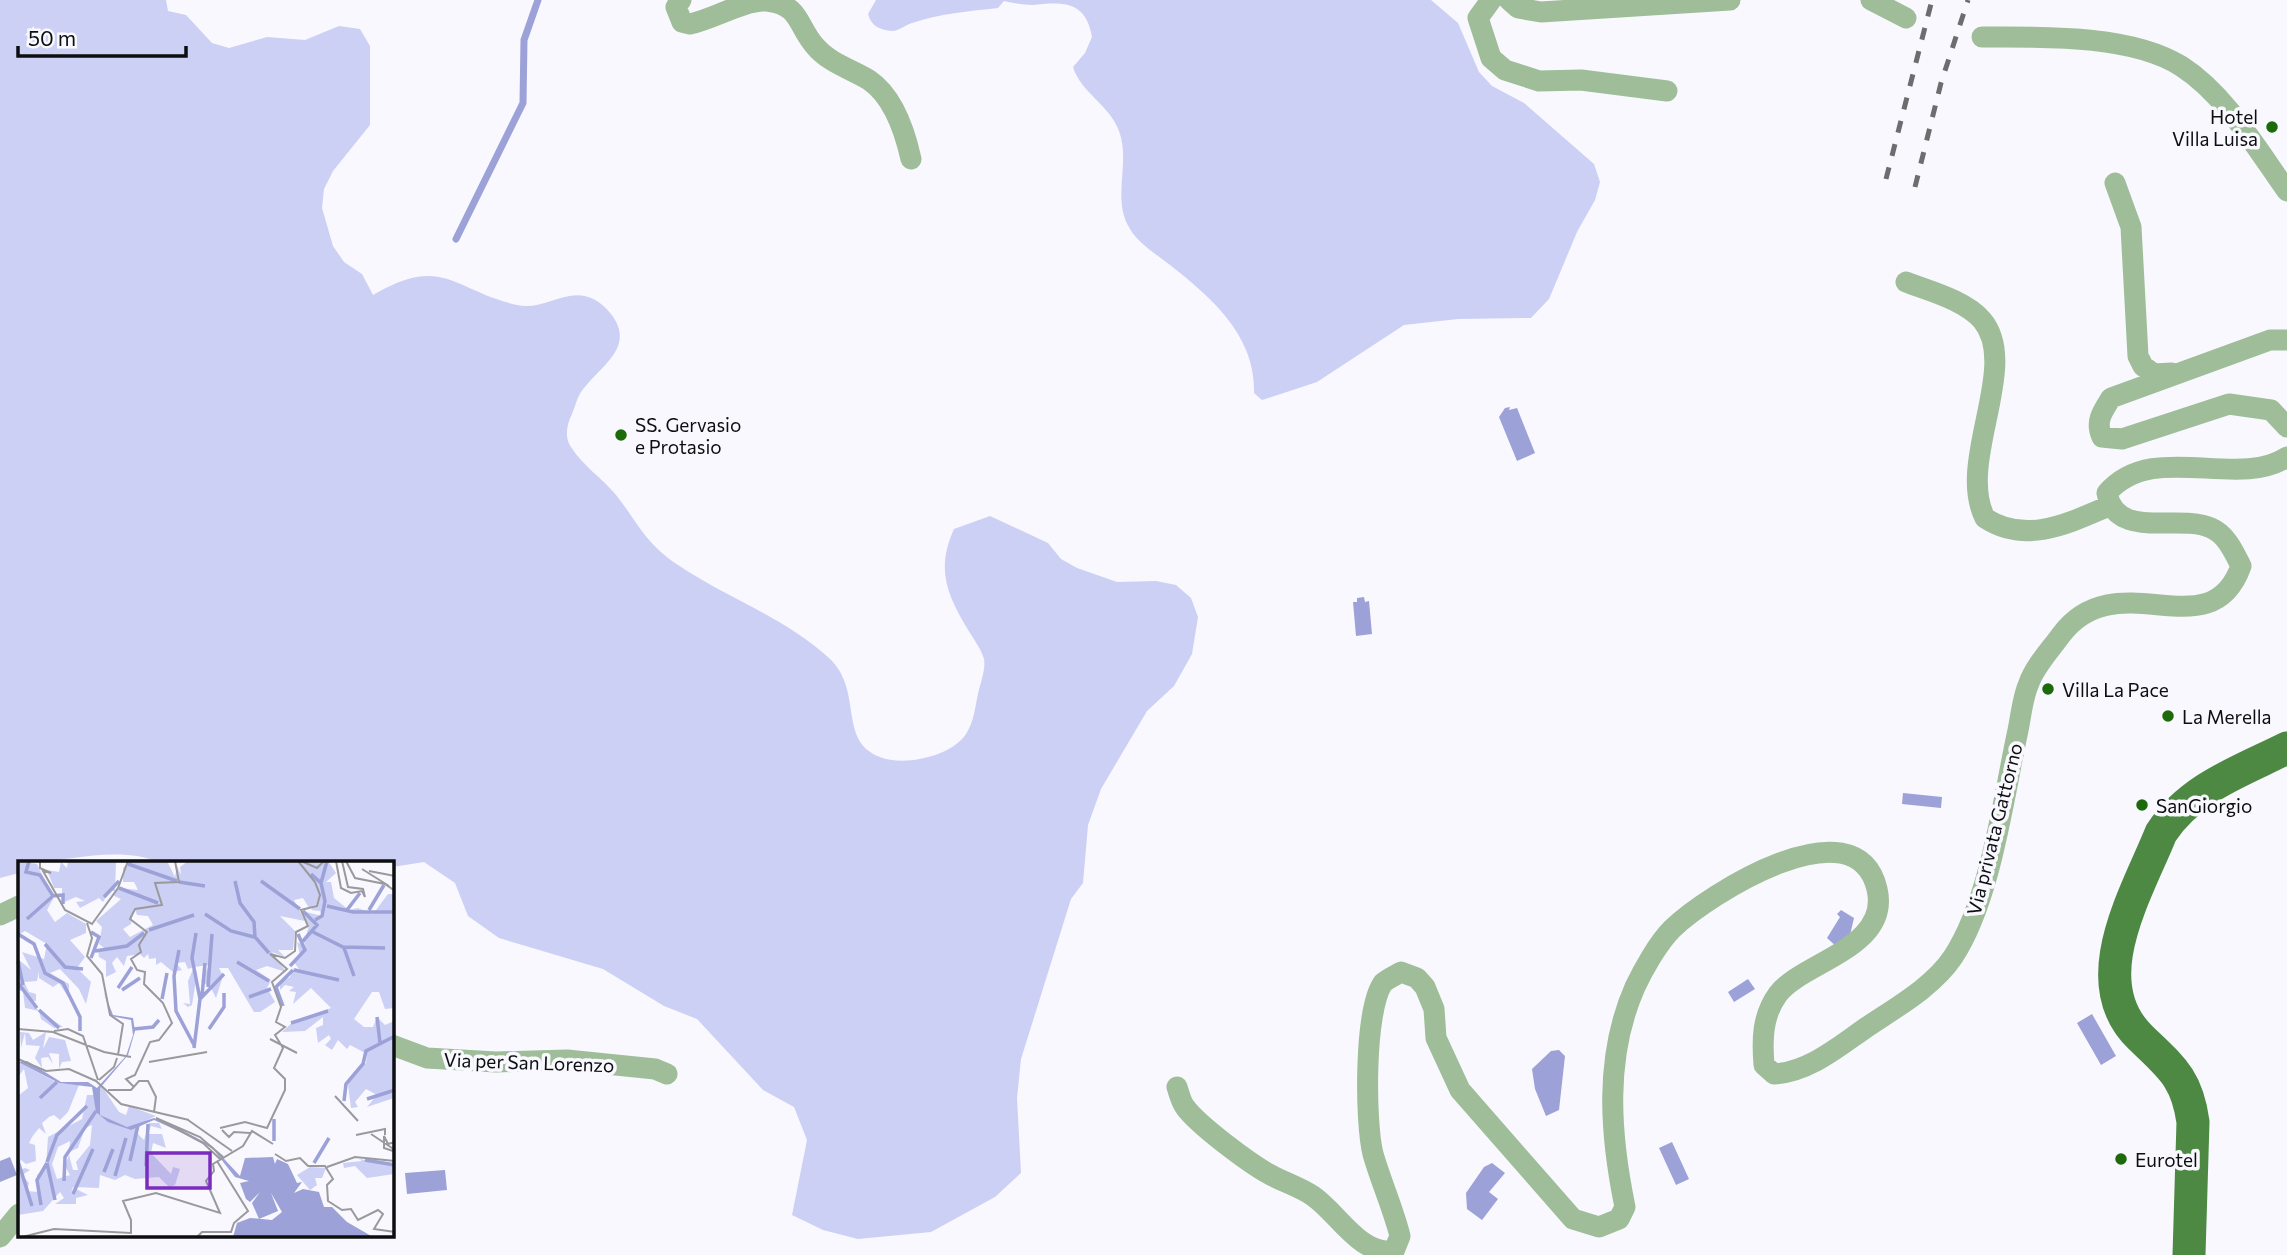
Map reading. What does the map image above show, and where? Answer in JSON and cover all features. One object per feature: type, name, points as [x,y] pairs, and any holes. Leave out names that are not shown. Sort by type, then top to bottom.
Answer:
[{"type":"main road","points":[[2189,1255],[2193,1122],[2190,1103],[2183,1080],[2124,1021],[2116,1000],[2113,974],[2119,945],[2161,833],[2171,817],[2199,791],[2287,748]]},
{"type":"street","points":[[681,0],[676,7],[677,15],[682,22],[690,24],[752,2],[768,1],[798,15],[813,45],[844,68],[871,81],[887,98],[906,136],[911,159]]},
{"type":"street","points":[[1491,0],[1478,18],[1490,58],[1505,70],[1539,81],[1581,80],[1667,91]]},
{"type":"street","points":[[1508,0],[1518,8],[1541,12],[1730,0]]},
{"type":"street","points":[[1871,0],[1906,18]]},
{"type":"street","points":[[1982,37],[2058,37],[2120,45],[2180,65],[2230,110],[2287,191]]},
{"type":"street","points":[[2115,183],[2132,227],[2138,356],[2143,366],[2154,374],[2174,373]]},
{"type":"street","points":[[1906,282],[1972,312],[1982,320],[1989,333],[1993,348],[1990,400],[1976,471],[1976,496],[1985,518],[2020,532],[2069,523],[2109,506],[2107,493],[2123,479],[2164,467],[2271,468],[2287,457]]},
{"type":"street","points":[[2279,340],[2174,373],[2111,398],[2101,414],[2098,428],[2102,437],[2122,439],[2229,404],[2271,410],[2287,427]]},
{"type":"street","name":"Via privata Gattorno","points":[[1177,1087],[1184,1107],[1268,1174],[1312,1195],[1340,1219],[1354,1239],[1378,1251],[1394,1251],[1399,1245],[1400,1236],[1373,1153],[1367,1104],[1369,1049],[1376,1004],[1383,983],[1402,972],[1417,978],[1425,988],[1434,1009],[1436,1038],[1460,1090],[1573,1219],[1599,1227],[1619,1219],[1625,1207],[1611,1104],[1620,1034],[1636,987],[1671,930],[1719,893],[1766,868],[1808,853],[1850,854],[1868,866],[1877,891],[1876,912],[1861,939],[1779,992],[1766,1015],[1762,1044],[1764,1065],[1774,1074],[1791,1073],[1813,1064],[1922,988],[1952,959],[1977,905],[2029,682],[2067,627],[2092,608],[2107,603],[2130,601],[2166,606],[2200,606],[2219,600],[2234,586],[2241,566],[2231,547],[2214,528],[2191,522],[2140,523],[2116,515],[2109,506]]},
{"type":"street","points":[[0,915],[18,906]]},
{"type":"street","name":"Via per San Lorenzo","points":[[394,1046],[427,1058],[496,1062],[567,1060],[655,1069],[667,1074]]},
{"type":"street","points":[[0,1237],[18,1215]]},
{"type":"shaded area","points":[[0,0],[166,0],[168,11],[186,15],[212,43],[229,48],[267,37],[305,40],[339,26],[360,29],[370,46],[370,125],[333,171],[324,189],[322,208],[333,246],[344,262],[362,274],[373,295],[397,283],[416,277],[433,276],[517,305],[541,304],[575,295],[587,296],[599,302],[611,314],[618,326],[620,337],[612,356],[578,397],[567,430],[571,447],[616,495],[650,540],[667,557],[697,577],[774,619],[829,658],[846,685],[859,739],[867,749],[880,757],[902,761],[939,754],[959,742],[973,719],[984,663],[980,649],[950,595],[947,583],[945,558],[954,529],[990,516],[1048,543],[1061,559],[1077,568],[1117,582],[1156,581],[1176,585],[1191,598],[1198,617],[1192,654],[1174,686],[1147,711],[1101,789],[1088,825],[1083,883],[1071,899],[1021,1059],[1017,1098],[1021,1173],[995,1197],[931,1232],[858,1239],[823,1230],[792,1215],[807,1140],[794,1107],[763,1090],[697,1019],[664,1006],[603,969],[499,938],[468,916],[455,883],[424,862],[394,867],[394,861],[154,861],[127,855],[109,855],[18,861],[18,873],[0,878]]},
{"type":"shaded area","points":[[876,0],[1431,0],[1458,23],[1479,72],[1492,86],[1524,103],[1594,164],[1600,182],[1595,200],[1577,232],[1549,299],[1531,318],[1458,319],[1404,325],[1317,382],[1262,400],[1254,393],[1253,372],[1247,353],[1228,320],[1201,290],[1148,248],[1130,229],[1122,206],[1123,156],[1119,131],[1109,113],[1082,84],[1073,67],[1085,53],[1092,37],[1084,16],[1071,6],[1063,4],[1029,5],[1004,1],[998,8],[932,17],[892,31],[877,27],[871,22],[868,14]]},
{"type":"shaded area","points":[[1510,407],[1509,410],[1517,408],[1535,453],[1517,461],[1499,417],[1505,408]]},
{"type":"shaded area","points":[[1364,597],[1365,602],[1369,601],[1372,634],[1356,636],[1353,602]]},
{"type":"shaded area","points":[[1903,793],[1942,797],[1941,808],[1902,804]]},
{"type":"shaded area","points":[[1841,910],[1854,918],[1850,935],[1837,947],[1827,938],[1840,917],[1837,914]]},
{"type":"shaded area","points":[[1748,979],[1755,989],[1734,1002],[1728,992]]},
{"type":"shaded area","points":[[2092,1014],[2116,1056],[2101,1065],[2077,1023]]},
{"type":"shaded area","points":[[1559,1050],[1565,1056],[1559,1110],[1546,1116],[1535,1089],[1532,1069],[1551,1051]]},
{"type":"shaded area","points":[[1672,1142],[1689,1179],[1676,1185],[1659,1148]]},
{"type":"shaded area","points":[[10,1157],[17,1175],[0,1182],[0,1161]]},
{"type":"shaded area","points":[[1492,1163],[1505,1173],[1489,1192],[1498,1199],[1482,1220],[1467,1209],[1466,1193],[1484,1167]]},
{"type":"shaded area","points":[[445,1170],[447,1190],[407,1194],[405,1173]]},
{"type":"waterway","points":[[456,239],[523,103],[524,40],[538,0]]},
{"type":"railway","points":[[1886,179],[1932,0]]},
{"type":"railway","points":[[1915,187],[1941,83],[1968,0]]},
{"type":"place","name":"Hotel Villa Luisa","points":[[2272,127]]},
{"type":"place","name":"SS. Gervasio e Protasio","points":[[621,435]]},
{"type":"place","name":"Villa La Pace","points":[[2048,689]]},
{"type":"place","name":"La Merella","points":[[2168,716]]},
{"type":"place","name":"SanGiorgio","points":[[2142,805]]},
{"type":"place","name":"Eurotel","points":[[2121,1159]]}]
